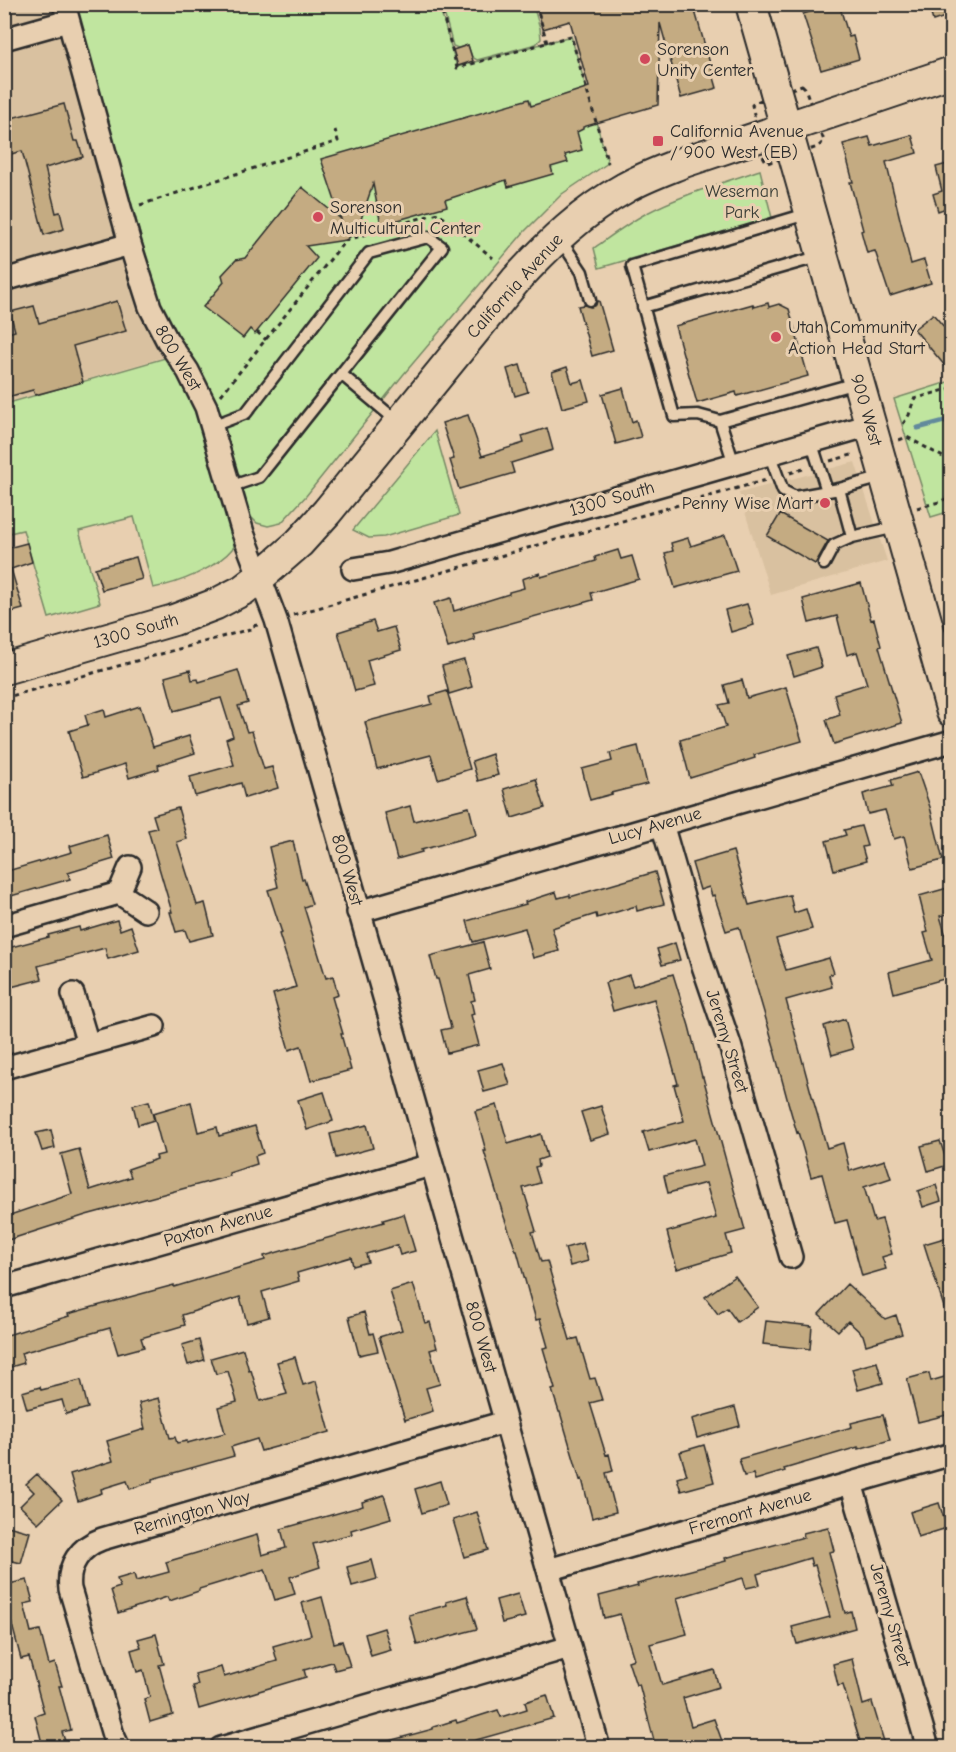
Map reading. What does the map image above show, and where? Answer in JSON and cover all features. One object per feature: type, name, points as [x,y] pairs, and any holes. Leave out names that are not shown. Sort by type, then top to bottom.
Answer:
[{"type":"main road","name":"900 West","points":[[751,4],[951,712]]},
{"type":"main road","name":"California Avenue","points":[[260,577],[311,530],[516,280],[582,216],[604,200],[646,177],[684,162],[951,72]]},
{"type":"main road","name":"1300 South","points":[[4,669],[188,616],[230,597],[260,577]]},
{"type":"street","points":[[4,39],[66,13]]},
{"type":"street","name":"800 West","points":[[66,13],[130,244],[150,307],[157,324],[193,380],[206,408],[243,532],[278,628],[599,1748]]},
{"type":"street","points":[[4,280],[130,244]]},
{"type":"street","name":"1300 South","points":[[353,568],[389,563],[870,425]]},
{"type":"street","name":"Lucy Avenue","points":[[358,912],[951,741]]},
{"type":"street","name":"Jeremy Street","points":[[662,824],[702,963],[730,1045],[791,1257]]},
{"type":"street","points":[[119,893],[130,867]]},
{"type":"street","points":[[4,926],[119,893],[146,911]]},
{"type":"street","points":[[73,994],[88,1044]]},
{"type":"street","points":[[4,1068],[154,1026]]},
{"type":"street","name":"Paxton Avenue","points":[[4,1287],[431,1165]]},
{"type":"street","name":"Remington Way","points":[[119,1748],[113,1735],[70,1589],[69,1573],[72,1564],[88,1545],[505,1422]]},
{"type":"street","name":"Fremont Avenue","points":[[548,1570],[951,1454]]},
{"type":"street","name":"Jeremy Street","points":[[851,1483],[928,1748]]},
{"type":"street","points":[[221,1748],[570,1647]]},
{"type":"lane","points":[[810,213],[632,266],[643,307],[674,416],[698,415],[720,422],[858,382]]},
{"type":"lane","points":[[212,426],[246,413],[369,253],[428,237],[442,248],[259,477],[229,487]]},
{"type":"lane","points":[[558,237],[582,272],[590,300]]},
{"type":"lane","points":[[643,307],[822,256]]},
{"type":"lane","points":[[341,374],[400,423]]},
{"type":"lane","points":[[720,422],[734,464]]},
{"type":"lane","points":[[811,441],[827,491]]},
{"type":"lane","points":[[769,453],[783,491],[795,497],[885,477]]},
{"type":"lane","points":[[839,489],[852,537]]},
{"type":"lane","points":[[824,564],[834,545],[852,537],[899,526]]},
{"type":"path","points":[[440,4],[457,68],[571,36],[608,162]]},
{"type":"path","points":[[536,4],[547,43]]},
{"type":"path","points":[[138,205],[338,141],[335,130]]},
{"type":"path","points":[[221,395],[345,241],[370,233]]},
{"type":"path","points":[[257,332],[266,340]]},
{"type":"path","points":[[903,424],[909,415],[914,399],[951,388]]},
{"type":"path","points":[[895,441],[907,437],[951,462],[948,471],[951,473]]},
{"type":"path","points":[[285,617],[849,456]]},
{"type":"path","points":[[927,506],[951,496]]},
{"type":"path","points":[[4,698],[250,629],[251,626]]},
{"type":"shaded area","points":[[5,5],[54,5],[136,307],[164,357],[5,403]]},
{"type":"shaded area","points":[[855,462],[887,561],[771,595],[739,493]]},
{"type":"green space","points":[[76,5],[439,5],[457,67],[571,36],[608,163],[562,194],[524,232],[403,375],[306,496],[281,523],[268,526],[257,523],[250,516],[219,408],[206,381],[160,306]]},
{"type":"green space","points":[[442,5],[533,5],[541,39],[536,44],[477,60],[472,57],[468,45],[458,48],[453,46]]},
{"type":"green space","name":"Weseman Park","points":[[760,170],[772,218],[599,268],[594,248],[638,218],[687,195]]},
{"type":"green space","points":[[165,358],[182,378],[195,407],[234,547],[217,562],[196,574],[153,588],[134,517],[79,531],[100,603],[49,618],[23,530],[5,534],[5,404]]},
{"type":"green space","points":[[951,381],[951,511],[931,517],[894,399]]},
{"type":"green space","points":[[435,431],[459,515],[384,537],[369,538],[353,530]]},
{"type":"building","name":"Sorenson Multicultural Center","points":[[536,4],[693,4],[717,88],[681,98],[660,23],[658,105],[583,127],[577,132],[582,150],[565,155],[568,162],[551,167],[553,174],[508,187],[506,180],[445,200],[447,206],[381,225],[373,184],[357,231],[346,240],[306,246],[317,258],[255,334],[250,329],[243,338],[203,307],[224,282],[222,275],[236,260],[245,258],[302,187],[341,219],[321,159],[529,99],[531,106],[589,87],[570,21],[543,29]]},
{"type":"building","points":[[839,4],[849,37],[853,36],[859,59],[821,70],[803,14]]},
{"type":"building","points":[[928,4],[951,4],[951,15],[933,21]]},
{"type":"building","points":[[468,45],[473,61],[458,66],[453,50]]},
{"type":"building","points":[[64,104],[74,141],[78,141],[83,157],[45,168],[56,213],[60,212],[64,229],[44,235],[22,151],[4,156],[4,120]]},
{"type":"building","points":[[912,135],[917,153],[886,162],[911,264],[924,260],[931,283],[890,296],[875,251],[867,253],[843,144],[869,137],[872,146]]},
{"type":"building","points":[[951,163],[951,209],[938,211],[933,194],[942,191],[936,167]]},
{"type":"building","points":[[117,301],[126,331],[73,346],[83,382],[35,395],[33,390],[4,398],[4,334],[15,331],[10,312],[34,306],[39,323]]},
{"type":"building","points":[[599,301],[613,350],[592,356],[578,306],[591,307],[596,305]]},
{"type":"building","points":[[768,303],[769,307],[779,304],[789,309],[808,376],[737,396],[736,392],[697,403],[675,326],[753,304],[754,307]]},
{"type":"building","points":[[933,314],[951,335],[951,373],[914,329]]},
{"type":"building","points":[[520,365],[528,392],[515,396],[507,369]]},
{"type":"building","points":[[567,367],[572,383],[583,380],[589,401],[562,408],[552,372]]},
{"type":"building","points":[[623,388],[632,422],[636,420],[641,437],[616,444],[602,394]]},
{"type":"building","points":[[468,415],[482,456],[524,443],[522,436],[547,428],[553,450],[511,463],[514,473],[459,489],[450,460],[454,459],[442,423]]},
{"type":"building","points":[[780,514],[828,541],[815,564],[767,536]]},
{"type":"building","points":[[725,535],[737,571],[675,588],[665,553],[673,551],[671,543],[688,538],[691,546]]},
{"type":"building","points":[[27,543],[32,562],[11,569],[23,609],[4,614],[4,549]]},
{"type":"building","points":[[618,550],[621,559],[632,556],[639,579],[591,593],[593,600],[473,634],[475,640],[448,648],[434,603],[451,598],[454,611],[524,588],[522,579],[540,573],[541,577],[596,561],[595,557]]},
{"type":"building","points":[[136,557],[142,579],[102,590],[95,568]]},
{"type":"building","points":[[861,583],[871,620],[874,619],[881,646],[879,647],[902,723],[834,744],[826,720],[840,715],[834,694],[867,684],[857,652],[847,655],[837,616],[809,623],[803,599]]},
{"type":"building","points":[[747,604],[754,625],[731,632],[725,610]]},
{"type":"building","points":[[373,621],[377,632],[394,627],[401,650],[367,660],[374,686],[355,691],[338,632]]},
{"type":"building","points":[[816,648],[822,667],[794,676],[788,656]]},
{"type":"building","points":[[464,660],[472,687],[449,694],[442,666]]},
{"type":"building","points":[[190,670],[192,680],[198,679],[199,682],[238,670],[248,703],[238,706],[247,732],[252,731],[264,769],[272,767],[278,788],[245,798],[241,783],[195,796],[190,777],[234,765],[226,739],[233,736],[221,698],[174,711],[165,677]]},
{"type":"building","points":[[742,680],[747,698],[786,687],[802,741],[690,778],[680,740],[726,727],[719,705],[729,703],[724,685]]},
{"type":"building","points":[[447,691],[470,769],[438,779],[431,755],[377,769],[365,722],[432,704],[430,696]]},
{"type":"building","points":[[140,706],[153,747],[189,736],[195,753],[158,765],[159,769],[129,778],[125,764],[83,777],[69,731],[88,725],[85,715],[104,709],[106,717]]},
{"type":"building","points":[[638,746],[647,784],[590,800],[582,769],[612,761],[610,753]]},
{"type":"building","points":[[492,754],[498,775],[478,781],[472,761]]},
{"type":"building","points":[[918,772],[930,807],[943,860],[912,868],[904,836],[894,839],[885,810],[868,814],[863,794],[893,786],[891,780]]},
{"type":"building","points":[[536,779],[545,808],[512,818],[504,789]]},
{"type":"building","points":[[410,806],[414,821],[469,807],[476,835],[397,859],[385,813]]},
{"type":"building","points":[[178,808],[187,839],[177,842],[197,905],[205,903],[213,935],[189,941],[185,930],[176,932],[148,830],[157,828],[153,815]]},
{"type":"building","points":[[861,826],[867,846],[862,847],[866,861],[834,870],[826,841],[846,835],[844,830]]},
{"type":"building","points":[[107,835],[114,859],[68,873],[70,879],[4,898],[4,872],[72,852],[70,846]]},
{"type":"building","points":[[293,841],[302,879],[304,879],[312,904],[304,907],[326,978],[333,976],[338,995],[332,997],[351,1070],[311,1081],[301,1046],[289,1050],[273,994],[296,987],[268,890],[278,887],[269,847]]},
{"type":"building","points":[[733,851],[749,905],[790,895],[794,913],[806,909],[812,929],[776,939],[786,970],[829,958],[834,973],[829,975],[832,987],[786,1000],[827,1148],[843,1143],[850,1171],[885,1160],[891,1178],[864,1187],[874,1221],[882,1219],[892,1254],[882,1257],[886,1269],[862,1276],[847,1220],[835,1223],[822,1174],[811,1177],[739,927],[726,931],[709,887],[700,890],[692,863]]},
{"type":"building","points":[[655,872],[664,904],[637,911],[636,906],[597,918],[596,914],[552,928],[559,951],[533,958],[525,928],[473,942],[467,921],[526,904],[525,902],[556,892],[558,898],[570,895],[570,897]]},
{"type":"building","points":[[951,887],[951,913],[940,916],[949,946],[947,947],[951,977],[894,993],[889,972],[932,960],[924,933],[928,932],[919,896]]},
{"type":"building","points":[[117,920],[120,930],[131,926],[139,950],[108,959],[105,948],[38,966],[42,979],[7,988],[4,979],[4,949],[79,927],[80,931]]},
{"type":"building","points":[[483,942],[490,969],[469,975],[475,1000],[471,1001],[474,1014],[471,1015],[479,1045],[447,1053],[441,1030],[451,1028],[430,956]]},
{"type":"building","points":[[675,943],[680,960],[662,965],[657,949]]},
{"type":"building","points":[[673,974],[745,1230],[726,1235],[731,1253],[677,1269],[667,1232],[716,1218],[706,1183],[668,1193],[664,1176],[702,1166],[695,1139],[649,1152],[643,1132],[684,1121],[674,1085],[678,1084],[654,999],[613,1011],[605,983],[629,975],[633,986]]},
{"type":"building","points":[[845,1019],[853,1049],[832,1055],[824,1026]]},
{"type":"building","points":[[503,1063],[510,1085],[484,1092],[478,1070]]},
{"type":"building","points":[[324,1092],[333,1121],[307,1130],[298,1100]]},
{"type":"building","points":[[149,1101],[154,1120],[138,1125],[133,1105]]},
{"type":"building","points":[[191,1102],[198,1132],[217,1127],[219,1136],[255,1126],[263,1153],[255,1156],[257,1164],[229,1173],[230,1176],[86,1215],[8,1240],[4,1230],[4,1217],[72,1194],[61,1154],[79,1149],[90,1190],[131,1177],[128,1169],[157,1159],[156,1156],[164,1154],[153,1113]]},
{"type":"building","points":[[497,1105],[508,1144],[541,1134],[547,1157],[538,1160],[539,1166],[535,1167],[540,1183],[523,1188],[536,1231],[532,1232],[541,1262],[547,1261],[570,1340],[578,1338],[590,1379],[595,1378],[602,1400],[590,1403],[606,1455],[609,1454],[613,1471],[606,1473],[616,1512],[592,1518],[582,1479],[580,1480],[552,1390],[555,1389],[543,1348],[548,1347],[540,1319],[536,1320],[517,1251],[502,1211],[475,1111]]},
{"type":"building","points":[[601,1106],[610,1134],[590,1140],[581,1112]]},
{"type":"building","points":[[367,1125],[373,1148],[336,1158],[330,1134]]},
{"type":"building","points":[[51,1130],[55,1148],[42,1151],[36,1133]]},
{"type":"building","points":[[940,1141],[948,1165],[928,1171],[921,1146]]},
{"type":"building","points":[[936,1185],[941,1201],[923,1207],[918,1191]]},
{"type":"building","points":[[404,1214],[415,1251],[400,1255],[397,1245],[366,1254],[368,1262],[353,1266],[351,1257],[297,1273],[299,1281],[262,1292],[269,1317],[247,1323],[240,1297],[182,1315],[185,1325],[141,1338],[144,1347],[118,1354],[110,1328],[21,1353],[24,1363],[4,1369],[4,1336],[69,1316],[68,1314],[174,1285],[174,1287],[265,1260],[264,1256],[384,1222],[383,1220]]},
{"type":"building","points":[[951,1236],[951,1320],[948,1320],[924,1244]]},
{"type":"building","points":[[583,1243],[588,1261],[570,1266],[565,1248]]},
{"type":"building","points":[[735,1276],[758,1307],[737,1322],[727,1308],[718,1314],[705,1297]]},
{"type":"building","points":[[413,1284],[425,1323],[430,1322],[437,1348],[430,1350],[440,1384],[426,1388],[433,1411],[405,1420],[379,1337],[402,1330],[390,1291]]},
{"type":"building","points":[[847,1284],[885,1319],[896,1315],[902,1334],[866,1345],[863,1335],[848,1321],[838,1331],[819,1314]]},
{"type":"building","points":[[364,1312],[378,1351],[359,1355],[349,1317]]},
{"type":"building","points":[[766,1321],[812,1326],[810,1349],[763,1344]]},
{"type":"building","points":[[199,1340],[204,1360],[188,1365],[182,1345]]},
{"type":"building","points":[[243,1349],[260,1401],[287,1394],[277,1362],[295,1357],[303,1385],[316,1381],[330,1432],[261,1451],[257,1439],[231,1447],[234,1456],[152,1479],[152,1482],[130,1489],[127,1481],[101,1489],[102,1493],[78,1501],[70,1474],[113,1461],[107,1441],[145,1429],[139,1403],[159,1398],[170,1438],[175,1437],[177,1443],[187,1441],[187,1443],[225,1433],[218,1407],[237,1402],[228,1371],[216,1374],[211,1358]]},
{"type":"building","points":[[877,1362],[883,1383],[858,1390],[852,1369]]},
{"type":"building","points":[[929,1373],[931,1381],[951,1375],[951,1414],[918,1422],[907,1379]]},
{"type":"building","points":[[81,1380],[88,1408],[66,1414],[62,1400],[27,1409],[22,1392],[40,1387],[41,1390]]},
{"type":"building","points":[[735,1407],[740,1426],[697,1438],[692,1419]]},
{"type":"building","points":[[883,1415],[890,1440],[858,1449],[858,1447],[755,1480],[753,1474],[744,1476],[739,1459],[852,1427],[851,1423]]},
{"type":"building","points":[[704,1445],[714,1482],[681,1491],[677,1478],[687,1475],[680,1452]]},
{"type":"building","points":[[37,1474],[62,1500],[38,1523],[20,1506],[34,1492],[26,1484]]},
{"type":"building","points":[[440,1481],[447,1505],[422,1513],[415,1489]]},
{"type":"building","points":[[384,1495],[391,1518],[351,1530],[352,1534],[313,1544],[320,1567],[290,1577],[295,1594],[275,1600],[265,1569],[199,1589],[199,1591],[169,1601],[167,1597],[118,1613],[111,1590],[120,1587],[117,1579],[134,1574],[136,1581],[169,1572],[166,1562],[257,1535],[262,1555],[286,1548],[281,1529],[363,1506],[362,1502]]},
{"type":"building","points":[[939,1503],[947,1528],[918,1537],[910,1512]]},
{"type":"building","points":[[477,1512],[488,1550],[464,1557],[453,1520]]},
{"type":"building","points":[[4,1525],[30,1532],[21,1563],[4,1559]]},
{"type":"building","points":[[828,1527],[834,1551],[829,1552],[845,1613],[851,1611],[855,1628],[797,1644],[792,1627],[830,1617],[815,1565],[812,1566],[810,1558],[757,1574],[760,1585],[746,1588],[743,1578],[677,1598],[687,1634],[650,1644],[662,1685],[714,1670],[719,1687],[683,1698],[691,1726],[714,1719],[722,1741],[703,1748],[656,1748],[639,1684],[636,1685],[628,1661],[634,1659],[620,1614],[604,1618],[599,1596],[726,1561],[725,1558],[804,1537],[803,1533]]},
{"type":"building","points":[[372,1560],[377,1579],[352,1586],[347,1567]]},
{"type":"building","points":[[27,1580],[33,1602],[24,1604],[31,1632],[40,1630],[49,1665],[55,1663],[71,1730],[62,1732],[65,1741],[43,1747],[35,1716],[44,1713],[29,1657],[21,1659],[10,1617],[4,1618],[4,1585]]},
{"type":"building","points":[[518,1594],[525,1617],[502,1623],[496,1600]]},
{"type":"building","points":[[467,1596],[477,1629],[417,1645],[409,1615],[447,1605],[446,1602]]},
{"type":"building","points":[[322,1597],[334,1643],[342,1641],[350,1666],[335,1670],[332,1662],[304,1670],[306,1677],[199,1709],[193,1686],[198,1685],[195,1674],[221,1667],[224,1677],[277,1661],[273,1646],[311,1635],[302,1603]]},
{"type":"building","points":[[384,1628],[391,1650],[371,1656],[365,1634]]},
{"type":"building","points":[[156,1634],[164,1664],[159,1665],[173,1715],[150,1722],[144,1699],[150,1697],[143,1670],[137,1672],[131,1650],[141,1647],[138,1639]]},
{"type":"building","points":[[852,1659],[863,1705],[872,1702],[886,1748],[862,1748],[843,1685],[838,1686],[833,1664]]},
{"type":"building","points":[[547,1695],[554,1718],[469,1742],[471,1748],[382,1748],[381,1743],[433,1729],[433,1727],[456,1720],[457,1723],[498,1710],[501,1717],[527,1709],[525,1702]]},
{"type":"waterway","points":[[918,428],[952,419]]},
{"type":"place","name":"Sorenson Unity Center","points":[[645,59]]},
{"type":"place","name":"California Avenue / 900 West (EB)","points":[[658,141]]},
{"type":"place","name":"Sorenson Multicultural Center","points":[[318,217]]},
{"type":"place","name":"Utah Community Action Head Start","points":[[776,337]]},
{"type":"place","name":"Penny Wise Mart","points":[[825,503]]}]
